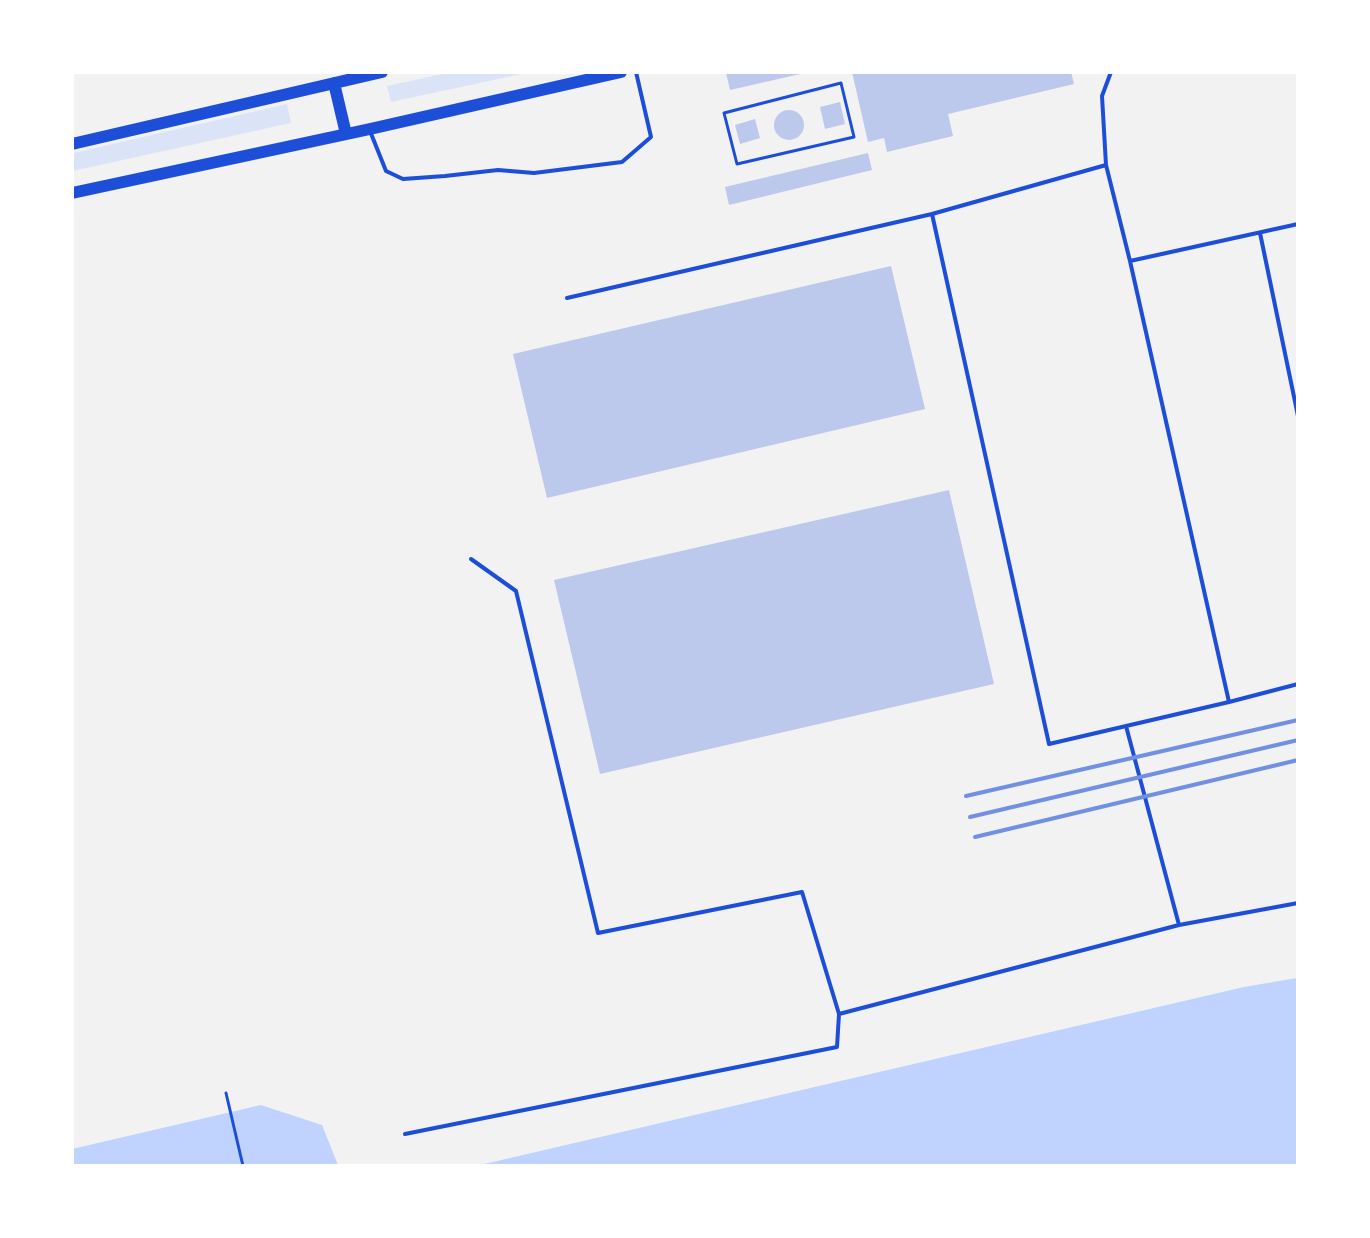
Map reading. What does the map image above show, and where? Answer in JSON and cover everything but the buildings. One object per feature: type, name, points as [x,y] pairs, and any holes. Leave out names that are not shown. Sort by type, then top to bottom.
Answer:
[{"type":"main road","points":[[72,144],[382,72]]},
{"type":"main road","points":[[72,193],[370,129],[621,72]]},
{"type":"main road","points":[[334,83],[346,134]]},
{"type":"lane","points":[[370,129],[386,171],[403,179],[498,170],[534,173],[622,162],[652,137],[636,72]]},
{"type":"lane","points":[[1111,72],[1102,96],[1106,165],[1130,260],[1230,702]]},
{"type":"lane","points":[[567,298],[932,214],[1106,165]]},
{"type":"lane","points":[[932,214],[1049,744],[1230,702],[1298,684]]},
{"type":"lane","points":[[1130,260],[1298,224]]},
{"type":"lane","points":[[1260,233],[1298,416]]},
{"type":"lane","points":[[405,1134],[837,1047],[839,1014],[802,892],[598,933],[516,591],[471,559]]},
{"type":"lane","points":[[1126,726],[1178,925]]},
{"type":"lane","points":[[839,1014],[1178,925],[1298,903]]},
{"type":"path","points":[[841,84],[854,137],[737,164],[724,113],[841,84]]},
{"type":"path","points":[[226,1094],[243,1166]]},
{"type":"shaded area","points":[[447,73],[526,73],[391,102],[387,86]]},
{"type":"shaded area","points":[[287,104],[291,123],[73,171],[73,153]]},
{"type":"water","points":[[1297,978],[1297,1165],[480,1165],[1244,987]]},
{"type":"water","points":[[261,1105],[322,1125],[338,1165],[73,1165],[72,1149]]},
{"type":"railway","points":[[966,796],[1298,720]]},
{"type":"railway","points":[[970,817],[1298,740]]},
{"type":"railway","points":[[975,837],[1298,760]]}]
